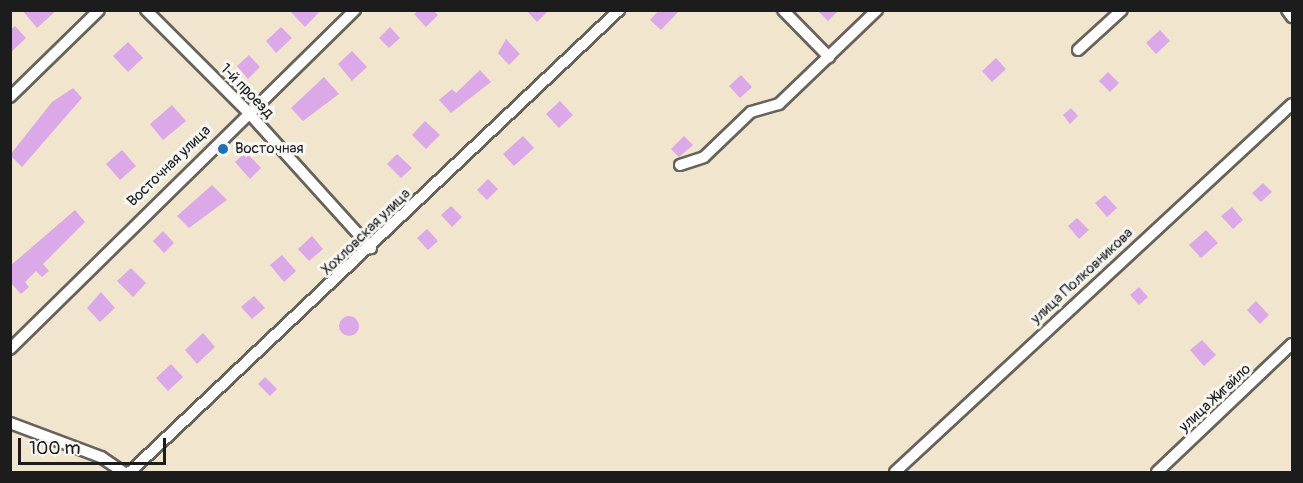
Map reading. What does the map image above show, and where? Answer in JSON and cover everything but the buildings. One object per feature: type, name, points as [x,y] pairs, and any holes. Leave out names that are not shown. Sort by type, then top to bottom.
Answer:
[{"type":"street","points":[[10,97],[99,10]]},
{"type":"street","name":"1-й проезд","points":[[146,10],[247,111],[371,248]]},
{"type":"street","name":"Восточная улица","points":[[10,349],[247,111],[355,10]]},
{"type":"street","name":"Хохловская улица","points":[[130,472],[371,248],[619,10]]},
{"type":"street","points":[[783,10],[829,57]]},
{"type":"street","points":[[680,165],[704,158],[751,112],[779,104],[877,10]]},
{"type":"street","points":[[1078,50],[1122,10]]},
{"type":"street","points":[[1287,10],[1293,17]]},
{"type":"street","name":"улица Полковникова","points":[[895,472],[1293,104]]},
{"type":"street","name":"улица Жигайло","points":[[1157,472],[1293,344]]},
{"type":"street","points":[[10,423],[101,457],[123,472]]},
{"type":"place","name":"Восточная","points":[[223,149]]}]
